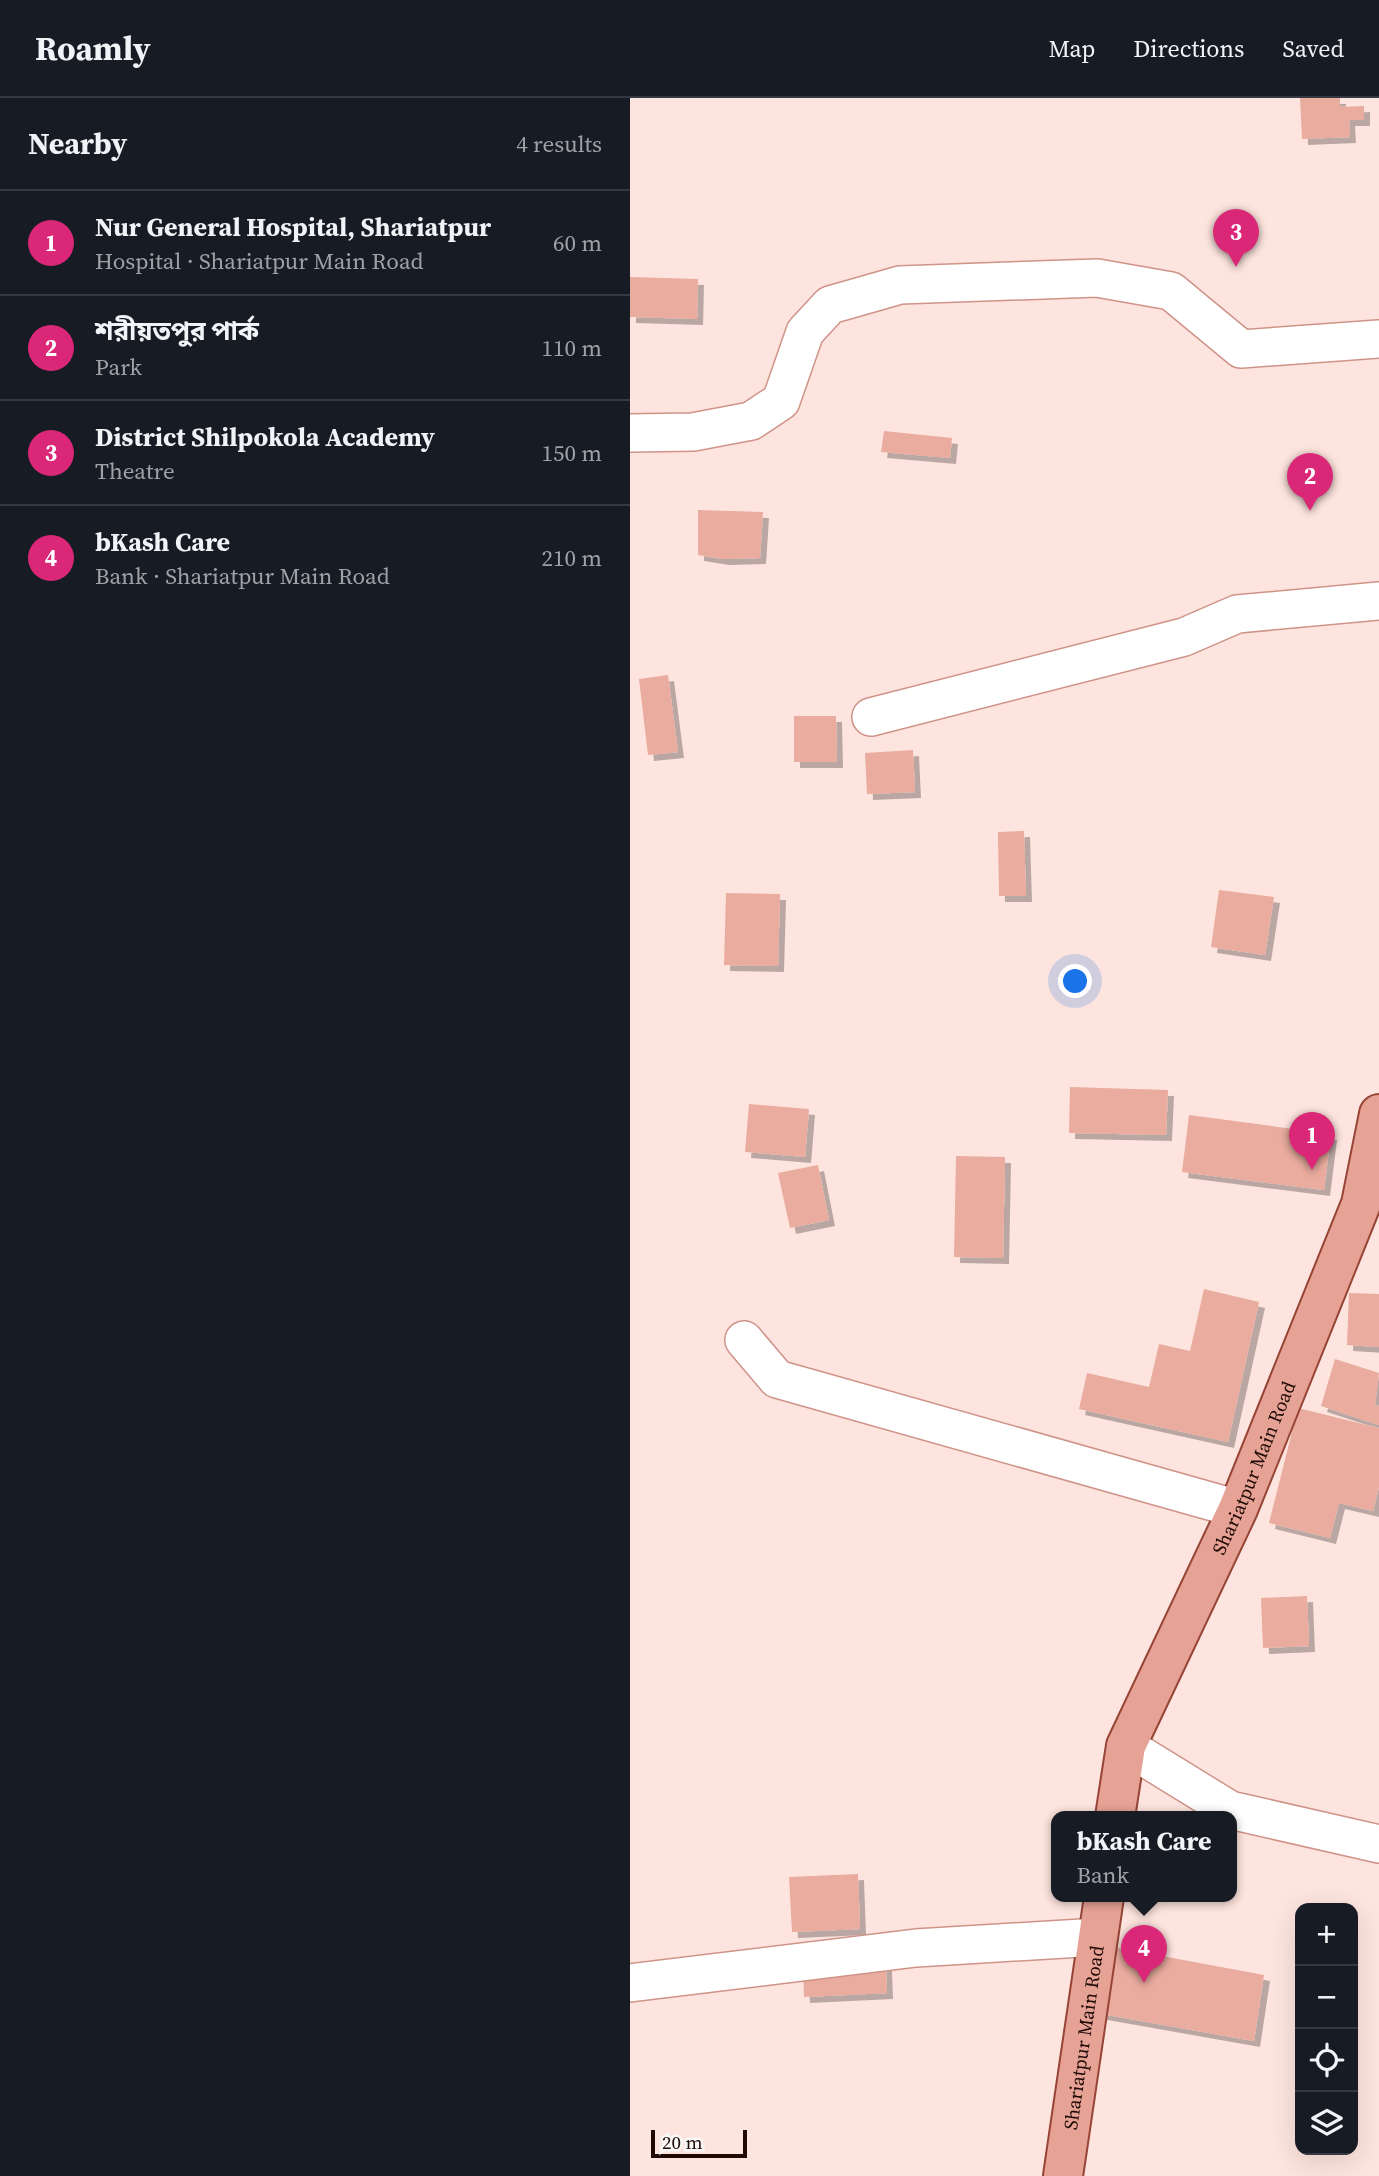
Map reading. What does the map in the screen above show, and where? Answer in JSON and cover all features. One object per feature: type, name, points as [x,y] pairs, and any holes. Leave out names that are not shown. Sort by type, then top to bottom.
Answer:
[{"type":"main road","name":"Shariatpur Main Road","points":[[1116,1811],[1126,1746],[1238,1509],[1370,1207],[1379,1114]]},
{"type":"main road","name":"Shariatpur Main Road","points":[[1063,2176],[1103,1902]]},
{"type":"street","points":[[630,433],[693,432],[751,421],[780,401],[805,332],[830,304],[900,285],[1097,278],[1171,291],[1241,349],[1379,339]]},
{"type":"street","points":[[871,717],[1184,636],[1237,614],[1379,601]]},
{"type":"street","points":[[744,1340],[777,1379],[1238,1509]]},
{"type":"street","points":[[1126,1746],[1234,1811]]},
{"type":"street","points":[[1237,1812],[1379,1844]]},
{"type":"street","points":[[630,1983],[916,1948],[1098,1937]]},
{"type":"building","points":[[1300,98],[1340,98],[1340,107],[1364,106],[1364,120],[1349,120],[1350,137],[1302,139]]},
{"type":"building","points":[[630,277],[698,279],[697,319],[630,317]]},
{"type":"building","points":[[884,431],[952,438],[950,458],[881,452]]},
{"type":"building","points":[[698,510],[763,512],[760,558],[723,559],[698,555]]},
{"type":"building","points":[[668,675],[678,752],[648,755],[639,679]]},
{"type":"building","points":[[794,716],[836,716],[837,762],[794,762]]},
{"type":"building","points":[[913,750],[915,792],[867,794],[865,753]]},
{"type":"building","points":[[1024,831],[1026,896],[999,896],[998,832]]},
{"type":"building","points":[[1219,890],[1274,897],[1265,955],[1211,947]]},
{"type":"building","points":[[726,893],[780,894],[778,966],[724,965]]},
{"type":"building","points":[[1070,1087],[1168,1090],[1166,1135],[1069,1133]]},
{"type":"building","points":[[749,1104],[809,1109],[805,1157],[745,1152]]},
{"type":"building","points":[[1189,1115],[1331,1134],[1324,1190],[1182,1172]]},
{"type":"building","points":[[956,1156],[1005,1157],[1003,1258],[954,1257]]},
{"type":"building","points":[[818,1165],[829,1220],[790,1228],[778,1173]]},
{"type":"building","points":[[1204,1289],[1259,1302],[1228,1442],[1079,1409],[1087,1373],[1149,1387],[1159,1344],[1190,1351]]},
{"type":"building","points":[[1349,1293],[1379,1294],[1379,1347],[1347,1345]]},
{"type":"building","points":[[1335,1359],[1379,1373],[1375,1405],[1379,1406],[1379,1425],[1321,1406]]},
{"type":"building","points":[[1298,1408],[1379,1428],[1379,1487],[1373,1511],[1339,1503],[1330,1538],[1269,1523]]},
{"type":"building","points":[[1307,1596],[1309,1646],[1263,1648],[1261,1598]]},
{"type":"building","points":[[858,1874],[860,1929],[792,1932],[789,1877]]},
{"type":"building","points":[[1108,1946],[1264,1975],[1254,2041],[1096,2013]]},
{"type":"building","points":[[886,1965],[887,1993],[804,1997],[803,1968]]},
{"type":"place","name":"District Shilpokola Academy","points":[[1236,267]]},
{"type":"place","name":"শরীয়তপুর পার্ক","points":[[1310,511]]},
{"type":"place","name":"Nur General Hospital, Shariatpur","points":[[1312,1170]]},
{"type":"place","name":"bKash Care","points":[[1144,1983]]}]
